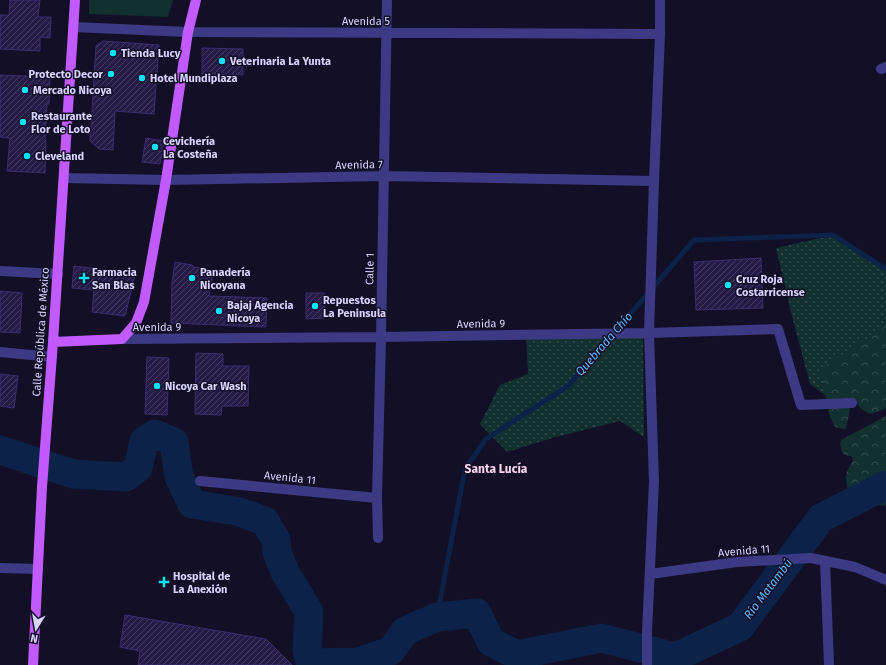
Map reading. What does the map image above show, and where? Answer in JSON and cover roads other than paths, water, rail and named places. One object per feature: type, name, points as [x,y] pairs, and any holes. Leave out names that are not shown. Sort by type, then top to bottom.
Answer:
[{"type":"main road","name":"Calle República de México","points":[[33,665],[42,487],[58,274],[75,0]]},
{"type":"main road","points":[[122,339],[136,323],[144,302],[166,180],[188,32],[196,0]]},
{"type":"main road","name":"Avenida 9","points":[[53,342],[122,339]]},
{"type":"street","name":"Calle 1","points":[[378,538],[377,498],[386,0]]},
{"type":"street","points":[[647,665],[647,632],[654,482],[650,333],[660,0]]},
{"type":"street","name":"Avenida 5","points":[[73,27],[188,32],[660,34]]},
{"type":"street","name":"Avenida 7","points":[[64,178],[166,180],[383,176],[654,181]]},
{"type":"street","points":[[0,271],[58,274]]},
{"type":"street","name":"Avenida 9","points":[[122,339],[650,333],[778,329],[801,405],[852,403]]},
{"type":"street","points":[[0,352],[52,357]]},
{"type":"street","name":"Avenida 11","points":[[200,481],[377,498]]},
{"type":"street","name":"Avenida 11","points":[[650,574],[737,562],[811,558],[855,567],[886,580]]},
{"type":"street","points":[[825,561],[830,665]]},
{"type":"street","points":[[0,568],[38,569]]},
{"type":"waterway","name":"Quebrada Chío","points":[[437,617],[465,469],[486,439],[568,386],[694,240],[833,235],[886,269]]},
{"type":"waterway","name":"Río Matambú","points":[[0,450],[73,474],[126,477],[138,468],[144,441],[155,434],[174,442],[179,477],[192,504],[236,511],[265,521],[276,540],[277,552],[285,572],[309,612],[307,650],[310,663],[358,662],[391,651],[405,631],[437,617],[477,613],[491,642],[517,655],[601,638],[676,657],[740,627],[821,518],[886,485]]},
{"type":"place","name":"Tienda Lucy","points":[[113,53]]},
{"type":"place","name":"Veterinaria La Yunta","points":[[222,61]]},
{"type":"place","name":"Protecto Decor","points":[[111,74]]},
{"type":"place","name":"Hotel Mundiplaza","points":[[142,78]]},
{"type":"place","name":"Mercado Nicoya","points":[[25,90]]},
{"type":"place","name":"Restaurante Flor de Loto","points":[[23,122]]},
{"type":"place","name":"Cevichería La Costeña","points":[[155,147]]},
{"type":"place","name":"Cleveland","points":[[27,156]]},
{"type":"place","name":"Farmacia San Blas","points":[[84,278]]},
{"type":"place","name":"Panadería Nicoyana","points":[[192,278]]},
{"type":"place","name":"Cruz Roja Costarricense","points":[[728,285]]},
{"type":"place","name":"Repuestos La Peninsula","points":[[315,306]]},
{"type":"place","name":"Bajaj Agencia Nicoya","points":[[219,311]]},
{"type":"place","name":"Nicoya Car Wash","points":[[157,386]]},
{"type":"place","name":"Hospital de La Anexión","points":[[164,582]]},
{"type":"district","name":"Santa Lucía","points":[[496,469]]}]
